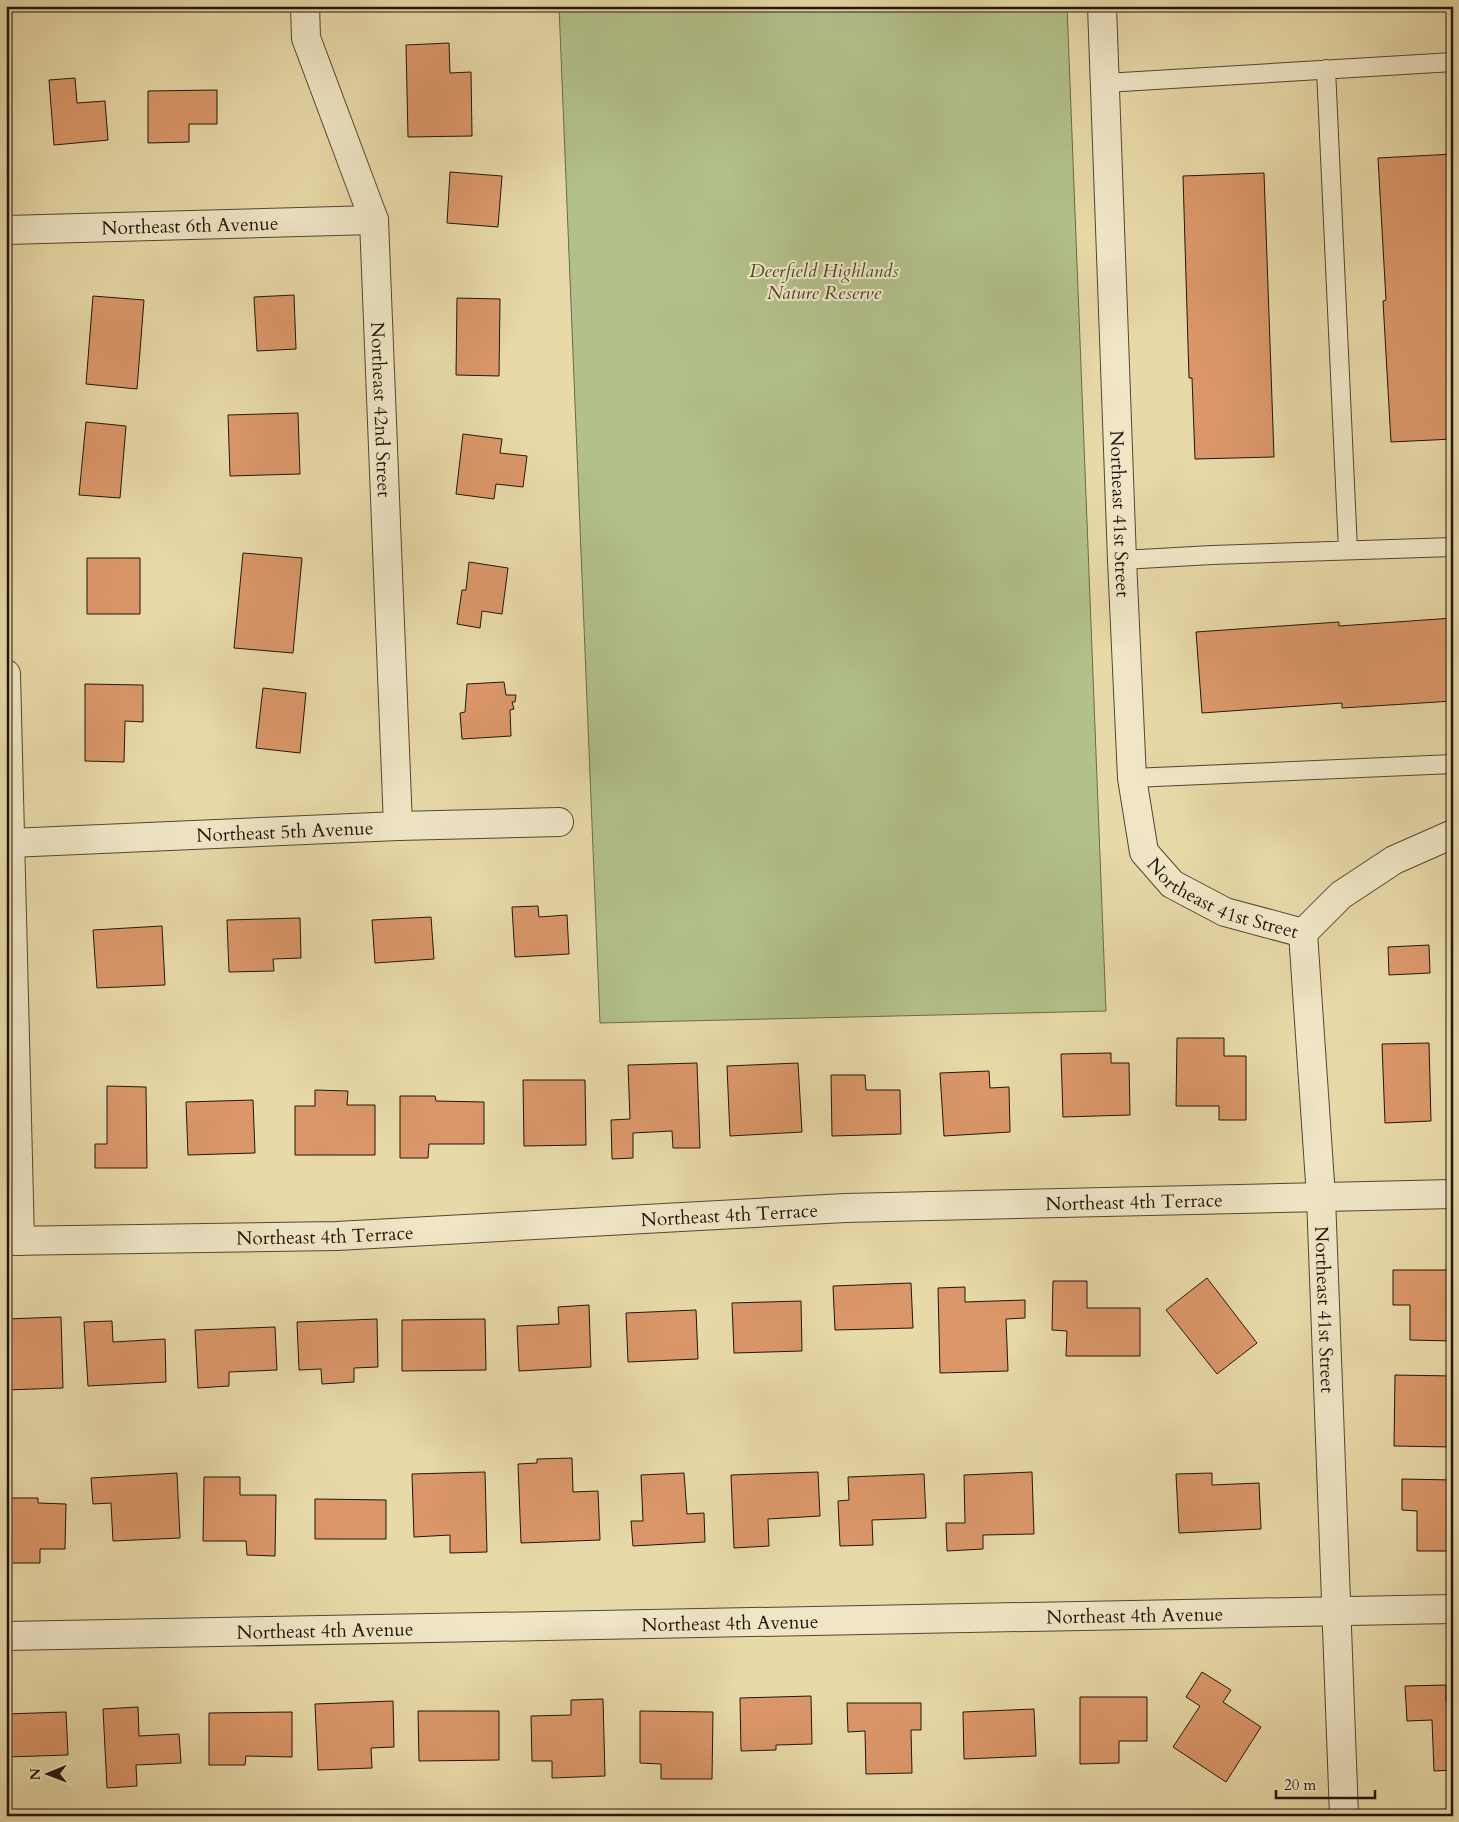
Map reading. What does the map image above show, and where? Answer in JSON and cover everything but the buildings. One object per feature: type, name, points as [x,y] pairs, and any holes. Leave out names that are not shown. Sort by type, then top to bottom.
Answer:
[{"type":"street","name":"Northeast 42nd Street","points":[[305,6],[306,38],[374,220],[398,826]]},
{"type":"street","name":"Northeast 41st Street","points":[[1102,6],[1122,560],[1132,778],[1144,852],[1172,884],[1225,912],[1303,933],[1321,1197],[1344,1816]]},
{"type":"street","name":"Northeast 6th Avenue","points":[[6,230],[374,220]]},
{"type":"street","points":[[6,674],[10,843],[13,1241]]},
{"type":"street","name":"Northeast 5th Avenue","points":[[10,843],[398,826],[559,822]]},
{"type":"street","points":[[1303,933],[1341,895],[1394,860],[1453,834]]},
{"type":"street","name":"Northeast 4th Terrace","points":[[13,1241],[336,1236],[845,1208],[1453,1194]]},
{"type":"street","name":"Northeast 4th Avenue","points":[[6,1636],[1453,1608]]},
{"type":"lane","points":[[1105,83],[1453,62]]},
{"type":"lane","points":[[1326,69],[1348,550]]},
{"type":"lane","points":[[1122,560],[1453,547]]},
{"type":"lane","points":[[1132,778],[1453,764]]},
{"type":"green space","name":"Deerfield Highlands Nature Reserve","points":[[559,6],[1067,6],[1106,1011],[600,1023]]}]
